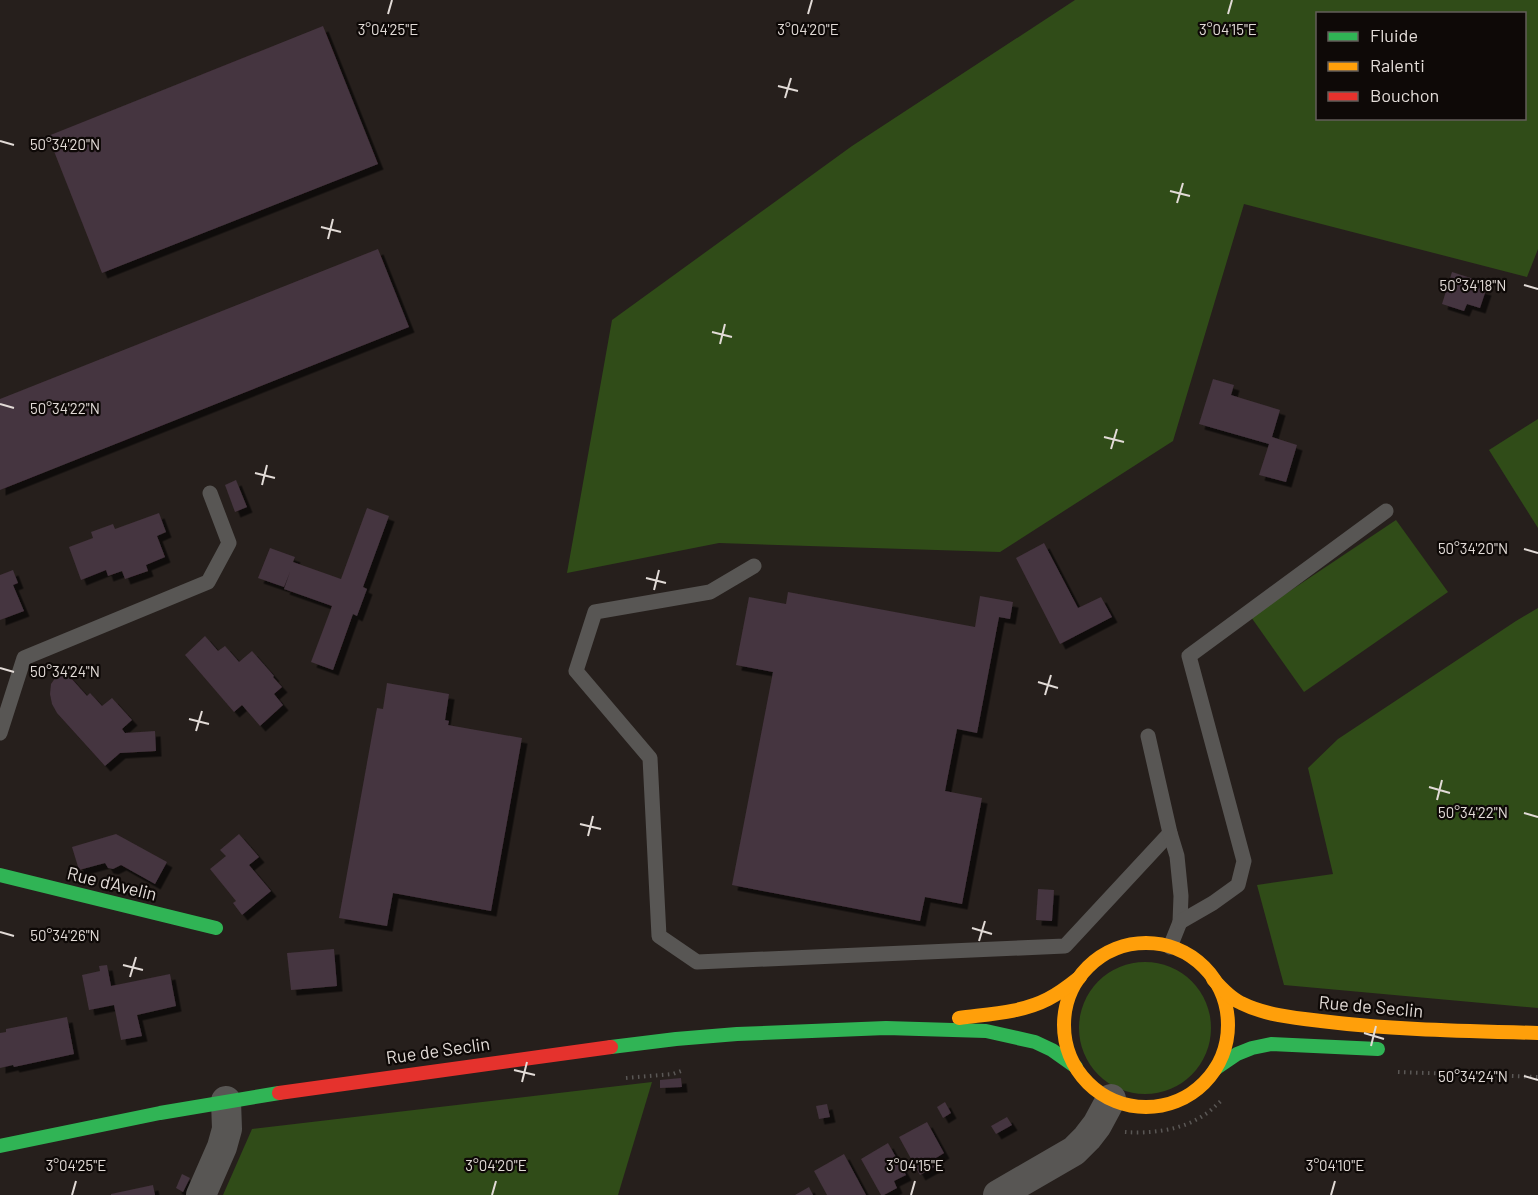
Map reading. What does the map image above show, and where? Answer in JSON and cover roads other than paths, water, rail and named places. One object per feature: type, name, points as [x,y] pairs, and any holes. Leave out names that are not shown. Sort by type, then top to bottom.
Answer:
[{"type":"main road","name":"Rue d'Avelin","points":[[0,875],[216,928]]},
{"type":"main road","points":[[1215,1069],[1223,1050],[1227,1030],[1225,1003],[1213,979],[1194,959],[1170,947],[1145,944],[1120,948],[1098,959],[1080,977],[1068,998],[1064,1022],[1066,1045],[1076,1067],[1091,1086],[1104,1112],[1123,1104],[1149,1107],[1187,1096],[1198,1088],[1215,1069],[1237,1054],[1252,1048],[1271,1044],[1290,1044],[1396,1050]]},
{"type":"main road","name":"Rue de Seclin","points":[[886,1028],[1040,1003],[1080,977]]},
{"type":"main road","name":"Rue de Seclin","points":[[1213,979],[1243,1005],[1264,1012],[1311,1020],[1412,1029],[1538,1033]]},
{"type":"main road","name":"Rue de Seclin","points":[[0,1146],[226,1101],[462,1065],[676,1039],[755,1033],[886,1028],[986,1031],[1035,1041],[1076,1067]]},
{"type":"street","points":[[201,1195],[227,1129],[226,1101]]},
{"type":"street","points":[[998,1195],[1074,1151],[1087,1138],[1104,1112]]},
{"type":"lane","points":[[0,733],[24,658],[208,582],[229,543],[210,493]]},
{"type":"lane","points":[[1180,922],[1238,885],[1244,861],[1189,656],[1386,511]]},
{"type":"lane","points":[[754,566],[710,592],[595,612],[576,671],[650,758],[659,936],[697,962],[1065,946],[1170,833]]},
{"type":"lane","points":[[1148,736],[1177,856],[1181,896],[1180,922],[1170,947]]}]
